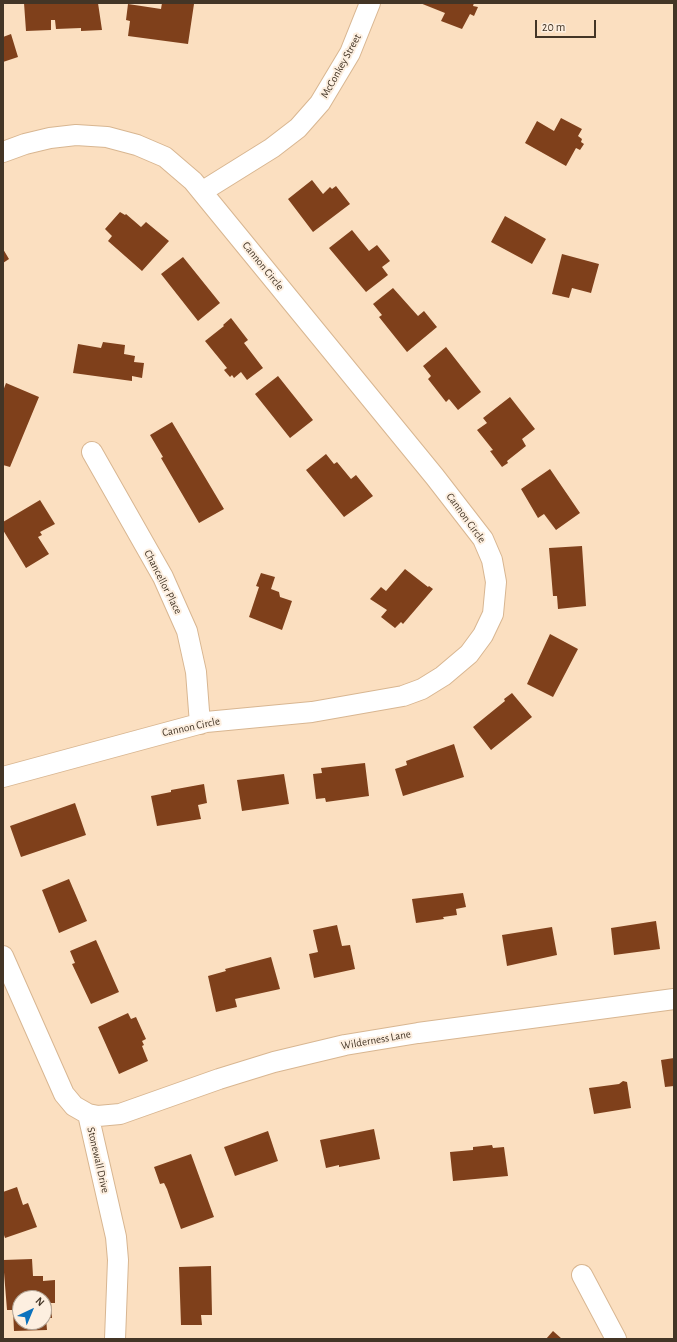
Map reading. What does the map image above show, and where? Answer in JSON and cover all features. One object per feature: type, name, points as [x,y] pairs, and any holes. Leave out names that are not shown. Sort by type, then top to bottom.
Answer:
[{"type":"street","name":"McConkey Street","points":[[203,191],[272,148],[298,128],[320,103],[350,53],[370,3]]},
{"type":"street","name":"Cannon Circle","points":[[3,152],[25,144],[50,138],[76,135],[107,137],[136,145],[164,157],[203,191],[430,471],[483,539],[492,560],[496,582],[493,614],[483,635],[469,654],[443,676],[422,689],[403,696],[312,712],[200,724],[3,776]]},
{"type":"street","name":"Chancellor Place","points":[[92,452],[163,577],[187,631],[196,672],[200,724]]},
{"type":"street","name":"Stonewall Drive","points":[[3,956],[64,1094],[74,1106],[88,1114],[116,1237],[118,1260],[115,1339]]},
{"type":"street","name":"Wilderness Lane","points":[[88,1114],[98,1116],[120,1114],[219,1078],[274,1062],[345,1045],[418,1032],[674,999]]},
{"type":"street","points":[[582,1274],[616,1339]]},
{"type":"building","points":[[24,3],[98,3],[102,30],[81,31],[81,28],[56,29],[55,20],[51,20],[51,30],[26,31]]},
{"type":"building","points":[[162,3],[194,4],[188,44],[128,36],[130,21],[126,20],[128,4],[161,9]]},
{"type":"building","points":[[420,3],[474,3],[473,6],[478,7],[474,16],[470,14],[462,29],[441,21],[445,13]]},
{"type":"building","points":[[11,34],[18,57],[3,62],[3,37]]},
{"type":"building","points":[[561,118],[582,129],[578,136],[582,139],[581,142],[584,144],[580,150],[576,148],[566,166],[525,143],[537,121],[554,131]]},
{"type":"building","points":[[312,180],[323,194],[330,187],[332,189],[336,186],[350,204],[313,232],[288,199]]},
{"type":"building","points":[[120,212],[125,215],[126,214],[141,227],[146,222],[169,241],[142,271],[108,241],[112,236],[105,229]]},
{"type":"building","points":[[505,216],[546,239],[532,264],[491,242]]},
{"type":"building","points":[[352,230],[369,251],[377,245],[390,261],[382,267],[388,275],[366,292],[329,248]]},
{"type":"building","points":[[3,249],[9,259],[3,263]]},
{"type":"building","points":[[562,254],[599,264],[591,293],[572,288],[569,298],[552,294]]},
{"type":"building","points":[[183,257],[220,303],[198,321],[161,274]]},
{"type":"building","points":[[393,288],[418,316],[424,311],[437,327],[407,352],[379,317],[382,315],[373,304]]},
{"type":"building","points":[[231,318],[248,340],[244,343],[263,368],[247,380],[241,372],[234,378],[232,375],[230,377],[224,370],[227,368],[205,341],[224,326],[223,325]]},
{"type":"building","points":[[103,342],[125,345],[124,354],[135,356],[134,362],[144,363],[142,378],[132,376],[132,381],[73,373],[78,344],[101,348]]},
{"type":"building","points":[[446,347],[481,392],[458,410],[449,399],[446,402],[428,379],[431,376],[423,366]]},
{"type":"building","points":[[278,376],[313,420],[290,438],[255,394]]},
{"type":"building","points":[[6,383],[39,397],[10,467],[3,465],[3,391]]},
{"type":"building","points":[[510,397],[535,429],[522,439],[526,446],[507,461],[508,463],[502,467],[490,451],[493,450],[477,430],[487,423],[483,418]]},
{"type":"building","points":[[172,422],[224,509],[199,523],[161,458],[163,457],[150,435]]},
{"type":"building","points":[[326,454],[334,464],[337,462],[351,479],[356,475],[373,496],[344,517],[306,470]]},
{"type":"building","points":[[550,469],[580,513],[556,530],[544,514],[538,518],[521,489]]},
{"type":"building","points":[[40,500],[55,524],[40,532],[42,535],[38,537],[49,554],[26,568],[3,530],[3,522]]},
{"type":"building","points":[[582,546],[586,606],[558,609],[557,596],[553,596],[549,548]]},
{"type":"building","points":[[405,569],[428,587],[429,586],[433,589],[403,624],[401,622],[395,628],[381,617],[387,610],[370,599],[381,587],[386,591]]},
{"type":"building","points":[[261,573],[275,577],[271,589],[279,592],[280,597],[292,601],[282,630],[249,617],[259,587],[256,586]]},
{"type":"building","points":[[550,634],[578,649],[553,697],[527,684]]},
{"type":"building","points":[[512,693],[532,717],[491,750],[473,727],[505,701],[504,699]]},
{"type":"building","points":[[454,744],[464,777],[403,796],[395,769],[407,765],[406,761]]},
{"type":"building","points":[[365,763],[369,796],[326,802],[325,798],[316,799],[313,774],[322,773],[321,768]]},
{"type":"building","points":[[284,774],[289,804],[242,811],[237,780]]},
{"type":"building","points":[[204,784],[207,803],[198,805],[201,819],[157,826],[151,796],[171,792],[171,790]]},
{"type":"building","points":[[75,803],[86,835],[21,857],[10,826]]},
{"type":"building","points":[[69,879],[87,921],[59,933],[42,890]]},
{"type":"building","points":[[463,893],[466,907],[456,909],[457,915],[443,917],[444,919],[416,923],[412,899]]},
{"type":"building","points":[[656,921],[660,949],[614,955],[611,928]]},
{"type":"building","points":[[337,925],[342,946],[350,945],[355,969],[314,978],[309,954],[318,952],[313,930]]},
{"type":"building","points":[[552,927],[557,955],[507,966],[502,935]]},
{"type":"building","points":[[96,940],[119,992],[91,1004],[72,964],[75,963],[70,951]]},
{"type":"building","points":[[271,957],[280,989],[235,999],[237,1007],[216,1012],[208,976],[226,971],[225,969]]},
{"type":"building","points":[[128,1013],[131,1019],[136,1017],[146,1039],[142,1041],[144,1045],[142,1046],[148,1061],[119,1074],[98,1027]]},
{"type":"building","points":[[674,1058],[674,1086],[665,1087],[661,1060]]},
{"type":"building","points":[[623,1081],[627,1082],[631,1108],[594,1114],[589,1088],[619,1084]]},
{"type":"building","points":[[374,1129],[380,1159],[326,1168],[320,1140]]},
{"type":"building","points":[[268,1131],[278,1161],[235,1176],[224,1147]]},
{"type":"building","points":[[492,1145],[493,1148],[504,1147],[508,1176],[453,1181],[450,1152],[473,1150],[473,1147]]},
{"type":"building","points":[[191,1154],[214,1217],[181,1229],[167,1189],[164,1183],[160,1184],[154,1167]]},
{"type":"building","points":[[17,1187],[23,1205],[28,1203],[37,1227],[5,1238],[3,1232],[3,1192]]},
{"type":"building","points":[[32,1259],[33,1276],[43,1276],[43,1281],[55,1280],[55,1303],[52,1303],[52,1290],[12,1290],[12,1310],[7,1310],[3,1260]]},
{"type":"building","points":[[211,1266],[212,1315],[201,1315],[202,1325],[181,1325],[179,1267]]},
{"type":"building","points":[[14,1330],[47,1330],[14,1331]]},
{"type":"building","points":[[553,1331],[562,1339],[546,1339]]}]
